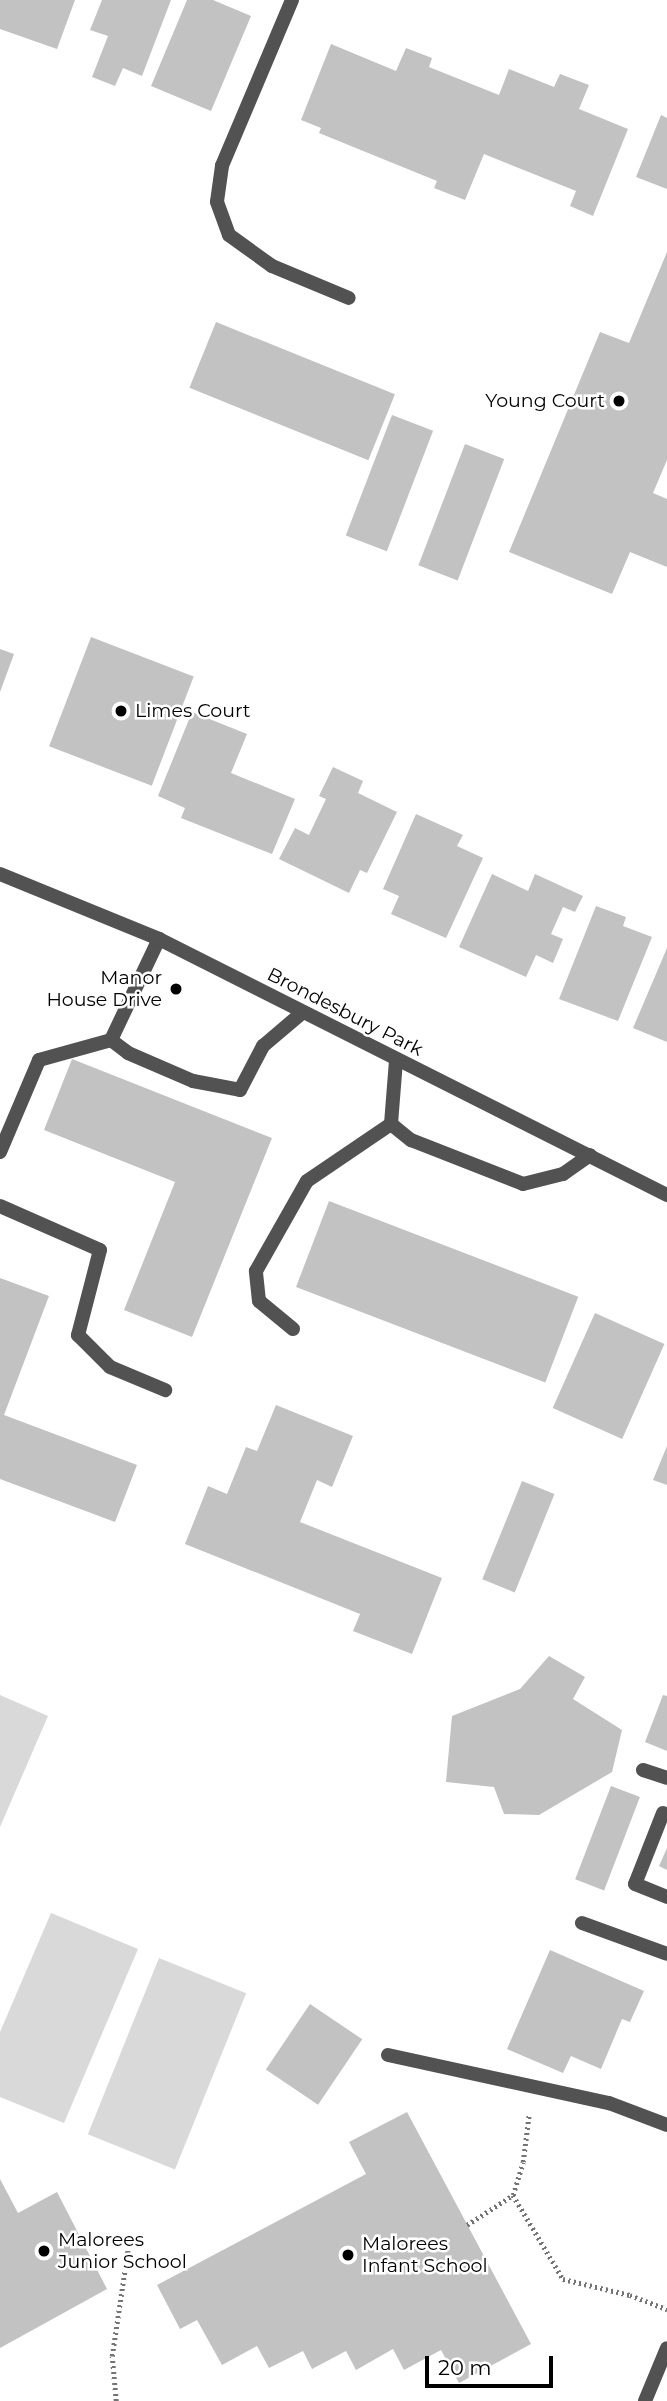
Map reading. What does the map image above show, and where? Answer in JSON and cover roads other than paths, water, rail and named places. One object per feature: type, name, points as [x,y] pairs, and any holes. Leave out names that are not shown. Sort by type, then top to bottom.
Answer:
[{"type":"street","points":[[292,0],[222,166],[217,202],[229,235],[272,266],[349,299]]},
{"type":"street","name":"Brondesbury Park","points":[[0,874],[159,939],[667,1195]]},
{"type":"street","points":[[0,1152],[39,1060],[111,1040],[159,939]]},
{"type":"street","points":[[111,1040],[128,1053],[193,1081],[240,1090],[263,1046],[303,1012]]},
{"type":"street","points":[[391,1124],[396,1060]]},
{"type":"street","points":[[391,1124],[411,1140],[523,1184],[564,1174],[590,1155]]},
{"type":"street","points":[[292,1329],[259,1301],[256,1270],[307,1181],[391,1124]]},
{"type":"street","points":[[0,1206],[100,1250],[78,1335],[110,1367],[164,1390]]},
{"type":"street","points":[[643,1770],[667,1778]]},
{"type":"street","points":[[663,1813],[635,1884],[667,1897]]},
{"type":"street","points":[[582,1923],[667,1954]]},
{"type":"street","points":[[388,2055],[609,2102],[667,2125]]},
{"type":"street","points":[[645,2401],[667,2348]]},
{"type":"place","name":"Young Court","points":[[619,401]]},
{"type":"place","name":"Limes Court","points":[[121,711]]},
{"type":"place","name":"Manor House Drive","points":[[176,989]]},
{"type":"place","name":"Malorees Junior School","points":[[44,2251]]},
{"type":"place","name":"Malorees Infant School","points":[[348,2255]]}]
